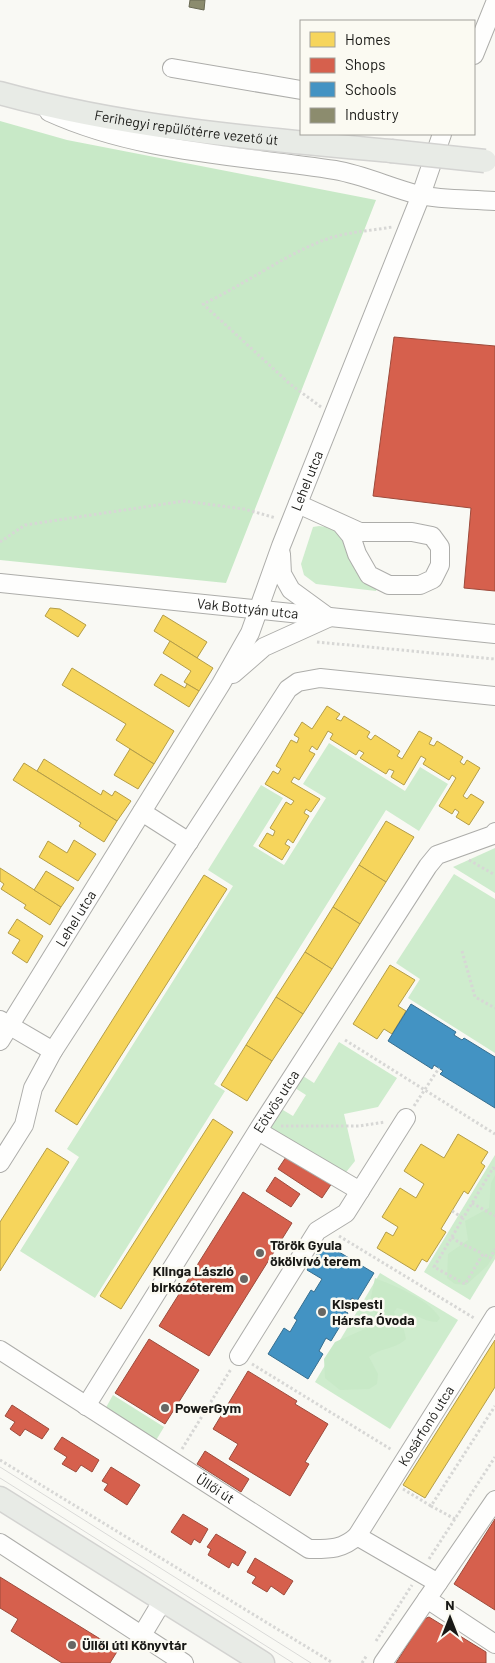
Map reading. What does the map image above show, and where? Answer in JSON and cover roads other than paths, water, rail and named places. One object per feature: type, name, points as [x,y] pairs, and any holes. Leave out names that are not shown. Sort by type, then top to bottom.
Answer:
[{"type":"main road","name":"Ferihegyi repülőtérre vezető út","points":[[8,96],[126,120],[265,139],[490,162]]},
{"type":"main road","points":[[0,1498],[263,1663]]},
{"type":"street","points":[[475,54],[495,4]]},
{"type":"street","points":[[172,68],[300,90]]},
{"type":"street","points":[[8,96],[66,120],[135,141],[176,149],[338,171],[421,195],[495,201]]},
{"type":"street","name":"Lehel utca","points":[[0,1041],[5,1023],[142,812],[221,684],[250,633],[281,546],[412,219],[442,135]]},
{"type":"street","points":[[298,504],[360,532],[412,532],[432,536],[440,547],[440,565],[433,579],[420,586],[389,586],[369,575],[357,554],[352,536],[342,525]]},
{"type":"street","points":[[221,684],[264,647],[328,618],[291,590],[285,582],[282,574],[281,546]]},
{"type":"street","name":"Vak Bottyán utca","points":[[0,583],[257,611],[495,634]]},
{"type":"street","points":[[0,1163],[24,1125],[33,1088],[53,1051],[288,689],[298,682],[320,678],[495,696]]},
{"type":"street","points":[[142,812],[189,842]]},
{"type":"street","name":"Eötvös utca","points":[[86,1406],[428,866],[436,855],[460,848],[493,835],[495,832]]},
{"type":"street","points":[[5,1023],[53,1051]]},
{"type":"street","points":[[239,1356],[316,1231],[325,1228],[346,1213],[406,1118]]},
{"type":"street","points":[[259,1131],[360,1191]]},
{"type":"street","name":"Kosárfonó utca","points":[[356,1536],[492,1321]]},
{"type":"street","name":"Üllői út","points":[[0,1350],[309,1549],[336,1549],[347,1545],[356,1536]]},
{"type":"street","points":[[383,1663],[495,1501]]},
{"type":"street","points":[[356,1536],[438,1583]]},
{"type":"street","points":[[0,1544],[184,1663]]},
{"type":"street","points":[[427,1599],[495,1644]]},
{"type":"street","points":[[142,1635],[163,1600]]},
{"type":"tram line","points":[[0,1467],[311,1663]]},
{"type":"tram line","points":[[0,1478],[293,1663]]},
{"type":"place","name":"Török Gyula ökölvívó terem","points":[[260,1253]]},
{"type":"place","name":"Klinga László birkózóterem","points":[[244,1279]]},
{"type":"place","name":"Kispesti Hársfa Óvoda","points":[[322,1312]]},
{"type":"place","name":"PowerGym","points":[[165,1408]]},
{"type":"place","name":"Üllői úti Könyvtár","points":[[72,1645]]}]
